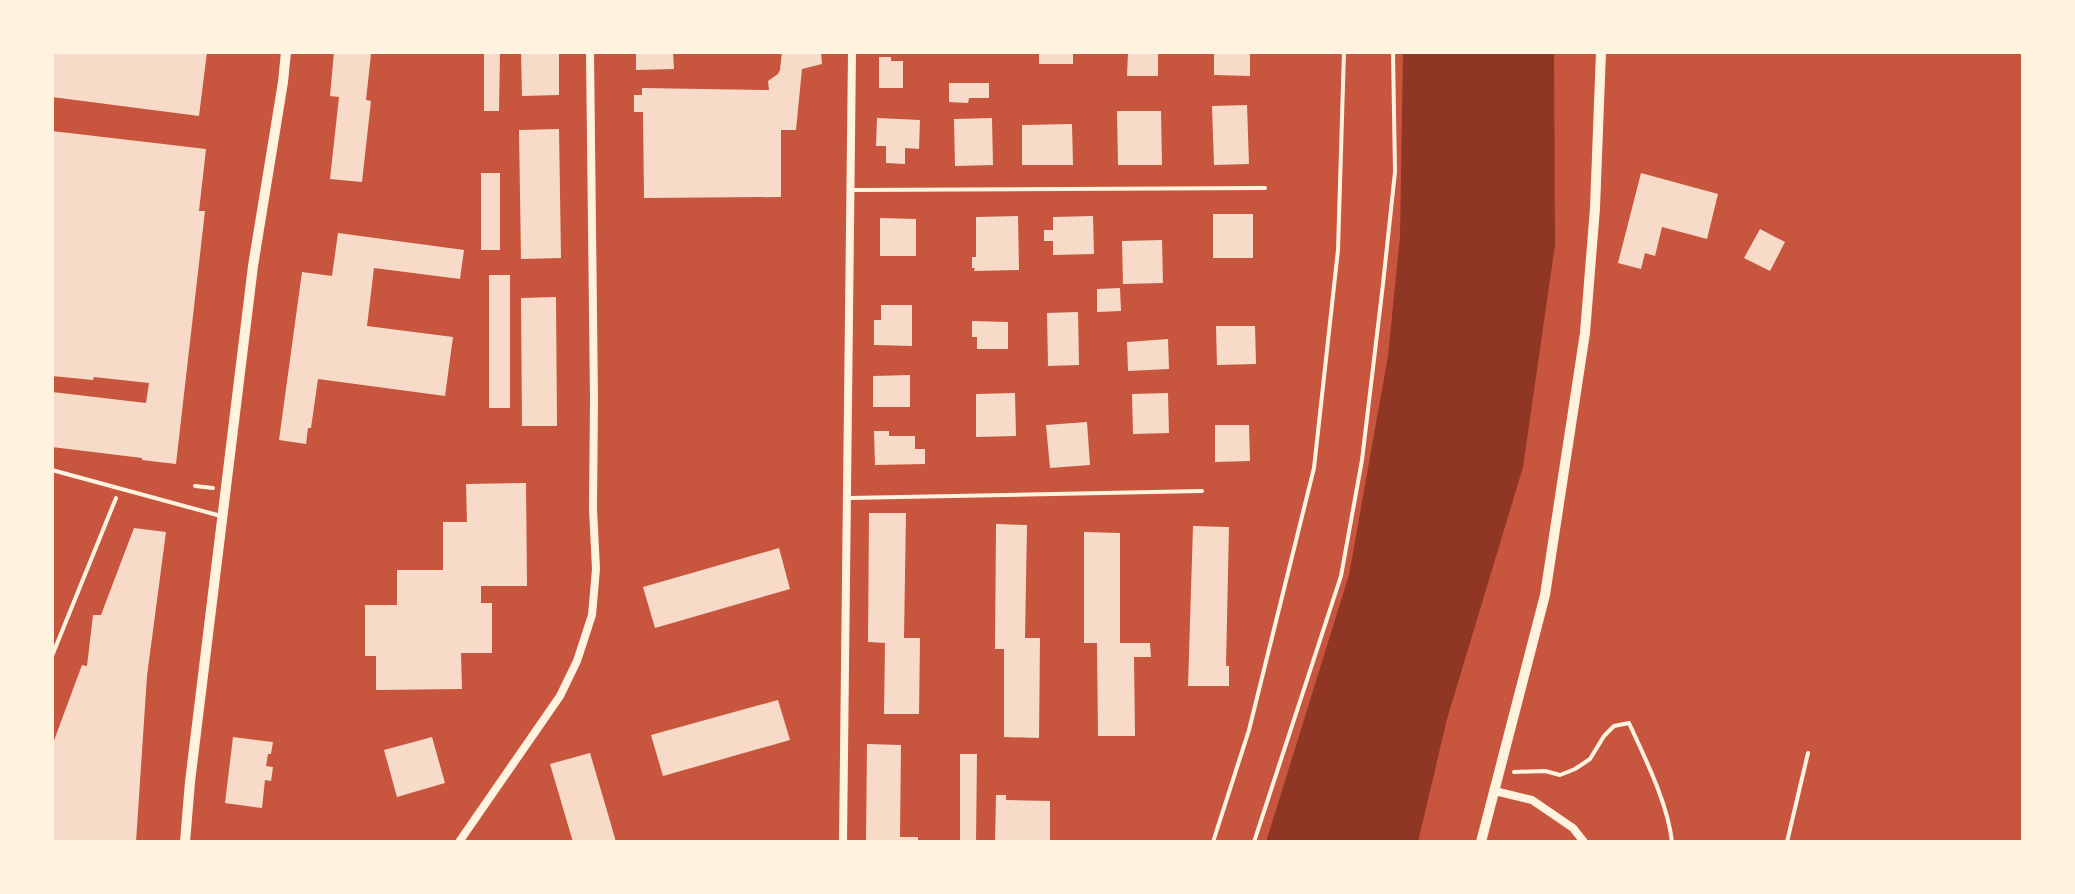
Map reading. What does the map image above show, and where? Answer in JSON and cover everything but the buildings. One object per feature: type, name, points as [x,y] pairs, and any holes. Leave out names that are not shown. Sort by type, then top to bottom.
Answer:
[{"type":"street","points":[[185,842],[253,266],[286,52]]},
{"type":"street","points":[[459,842],[560,696],[577,661],[592,615],[596,569],[590,52]]},
{"type":"street","points":[[843,842],[852,52]]},
{"type":"street","points":[[1481,842],[1545,595],[1585,333],[1595,208],[1601,52]]},
{"type":"street","points":[[1495,791],[1532,800],[1573,828],[1584,842]]},
{"type":"lane","points":[[851,190],[1265,188]]},
{"type":"lane","points":[[52,470],[223,517]]},
{"type":"lane","points":[[847,498],[1202,491]]},
{"type":"path","points":[[1213,842],[1249,730],[1314,468],[1338,250],[1344,52]]},
{"type":"path","points":[[1254,842],[1341,576],[1362,460],[1395,172],[1393,52]]},
{"type":"path","points":[[52,656],[120,488]]},
{"type":"path","points":[[1499,772],[1545,771],[1560,775],[1590,759],[1614,726],[1629,723],[1655,783],[1672,842]]},
{"type":"path","points":[[1787,842],[1808,753]]},
{"type":"shaded area","points":[[1403,52],[1554,52],[1555,245],[1523,467],[1447,719],[1418,842],[1266,842],[1349,575],[1388,356],[1400,236]]}]
